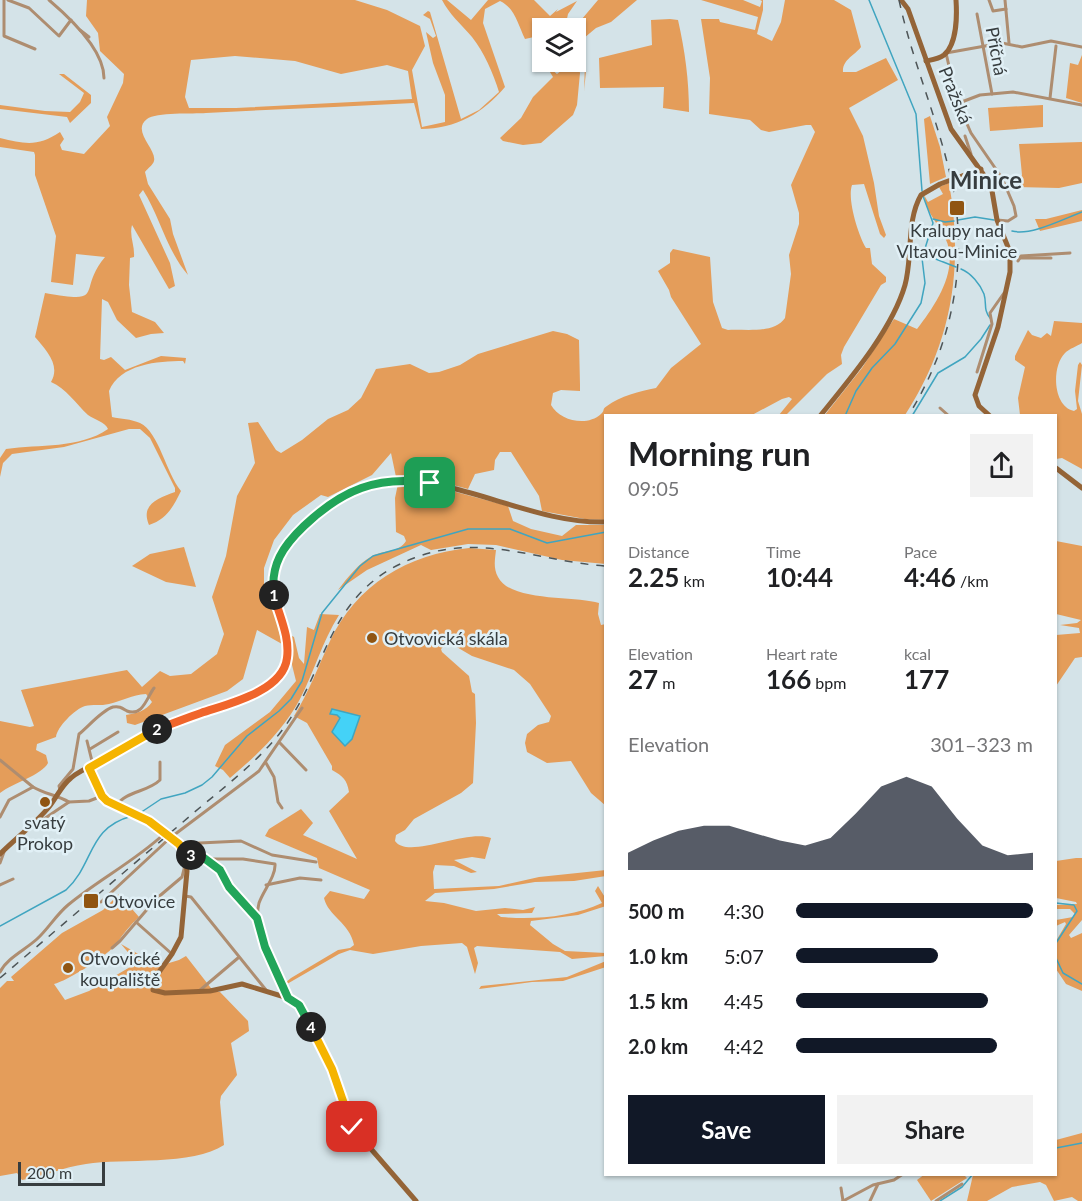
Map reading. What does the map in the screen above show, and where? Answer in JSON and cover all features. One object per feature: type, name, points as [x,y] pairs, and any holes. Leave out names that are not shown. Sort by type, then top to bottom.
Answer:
[{"type":"main road","name":"Pražská","points":[[901,0],[908,9],[951,129],[991,185],[997,220],[1010,252],[1010,272],[998,327],[977,386],[976,400],[986,414]]},
{"type":"main road","points":[[926,61],[946,53],[956,27],[956,0]]},
{"type":"main road","points":[[821,414],[896,308],[908,272],[913,221],[919,198],[925,192],[981,169]]},
{"type":"main road","points":[[1057,469],[1082,488]]},
{"type":"main road","points":[[2,853],[50,806],[60,789],[74,775],[156,730],[250,695],[285,669],[288,650],[273,588],[278,558],[285,544],[304,526],[325,507],[347,494],[382,483],[413,481],[454,489],[546,515],[580,521],[604,522]]},
{"type":"main road","points":[[91,767],[102,796],[116,807],[137,814],[179,844],[185,853],[181,937],[154,979],[153,990],[165,993],[198,992],[242,984],[288,998],[300,1006],[332,1069],[352,1127],[416,1201]]},
{"type":"street","points":[[4,0],[4,36],[35,50]]},
{"type":"street","points":[[8,0],[24,4],[59,36],[71,20]]},
{"type":"street","points":[[24,4],[28,0]]},
{"type":"street","points":[[49,0],[79,29],[99,58],[104,78]]},
{"type":"street","points":[[989,0],[993,11],[1006,9]]},
{"type":"street","points":[[1005,0],[1009,43]]},
{"type":"street","name":"Příčná","points":[[977,14],[992,94]]},
{"type":"street","points":[[79,29],[89,37]]},
{"type":"street","points":[[997,220],[1008,221],[1016,216],[1014,206],[1002,178],[971,133],[956,99],[946,53],[1009,43],[1035,46],[1051,41],[1082,47]]},
{"type":"street","points":[[1050,98],[1056,46]]},
{"type":"street","points":[[959,103],[977,96],[1013,92],[1082,105]]},
{"type":"street","points":[[965,136],[971,156]]},
{"type":"street","points":[[1051,258],[1019,259],[1021,256],[1070,253]]},
{"type":"street","name":"Pražská","points":[[977,372],[992,324],[990,313],[1007,289]]},
{"type":"street","points":[[939,414],[941,408],[948,414]]},
{"type":"street","points":[[60,789],[59,786],[73,769],[79,734],[112,707],[121,707],[131,712],[138,711],[154,688]]},
{"type":"street","points":[[100,902],[170,838],[221,798],[238,789],[266,763],[302,708]]},
{"type":"street","points":[[90,749],[118,732]]},
{"type":"street","points":[[87,741],[91,767]]},
{"type":"street","points":[[280,743],[306,770]]},
{"type":"street","points":[[0,760],[42,793],[69,802],[89,801],[102,796]]},
{"type":"street","points":[[116,807],[123,798],[151,788],[160,780],[160,762]]},
{"type":"street","points":[[266,763],[274,777],[278,802],[282,808]]},
{"type":"street","points":[[0,817],[9,800],[33,787]]},
{"type":"street","points":[[0,863],[2,853],[44,818],[69,802]]},
{"type":"street","points":[[0,972],[5,963],[40,936],[68,906],[141,854],[164,834]]},
{"type":"street","points":[[179,844],[241,841],[272,855],[316,862]]},
{"type":"street","points":[[185,853],[204,858],[243,859],[275,864],[275,870],[259,904],[257,918],[265,947],[288,998]]},
{"type":"street","points":[[204,858],[220,870],[229,887],[257,918]]},
{"type":"street","points":[[112,948],[156,899],[182,877],[186,864]]},
{"type":"street","points":[[266,885],[300,878],[321,880]]},
{"type":"street","points":[[0,885],[13,879]]},
{"type":"street","points":[[184,895],[191,897],[238,958],[267,991]]},
{"type":"street","points":[[136,922],[172,954]]},
{"type":"street","points":[[198,992],[238,958]]},
{"type":"street","points":[[841,1188],[843,1201],[900,1176]]},
{"type":"street","points":[[870,1201],[878,1184]]},
{"type":"street","points":[[936,1201],[962,1184]]},
{"type":"shaded area","points":[[87,0],[355,0],[387,10],[420,26],[425,46],[412,70],[422,127],[445,122],[445,95],[433,63],[426,32],[433,38],[436,36],[430,19],[423,15],[430,12],[461,119],[479,110],[499,92],[480,49],[442,0],[447,0],[471,20],[488,0],[534,0],[550,16],[558,9],[556,12],[577,1],[567,18],[532,18],[532,37],[525,39],[513,12],[505,4],[500,1],[485,9],[483,23],[505,87],[488,105],[457,123],[421,129],[414,103],[166,114],[147,119],[142,129],[154,156],[153,162],[145,172],[148,184],[170,219],[188,275],[174,255],[143,190],[139,195],[170,263],[175,286],[169,289],[132,225],[134,257],[130,258],[129,285],[132,312],[155,322],[164,333],[136,338],[117,320],[108,302],[102,299],[100,359],[111,357],[125,370],[161,356],[186,358],[185,364],[183,361],[152,363],[131,370],[114,382],[109,391],[112,417],[137,422],[147,428],[181,491],[165,516],[149,525],[147,512],[149,507],[157,500],[175,492],[175,488],[150,438],[140,429],[129,429],[64,447],[12,454],[3,463],[0,477],[0,458],[6,449],[72,443],[85,440],[108,429],[88,415],[66,392],[51,382],[54,370],[51,358],[35,337],[45,293],[84,296],[105,257],[76,254],[73,285],[51,282],[56,236],[35,175],[34,152],[0,147],[0,138],[31,143],[45,140],[60,132],[64,139],[60,145],[62,150],[84,154],[110,126],[107,117],[123,83],[124,74],[100,51],[98,33],[86,16]],"holes":[[[235,56],[295,61],[341,74],[387,65],[408,71],[412,99],[236,108],[189,108],[185,97],[191,60]]]},
{"type":"shaded area","points":[[598,0],[637,0],[611,22],[596,28],[586,36],[586,18],[583,18]]},
{"type":"shaded area","points":[[701,0],[743,0],[760,7],[762,1],[760,0],[763,0],[757,34],[772,41],[781,22],[785,0],[834,0],[851,10],[861,47],[847,61],[843,72],[856,72],[886,58],[898,80],[849,108],[863,136],[879,216],[886,235],[884,238],[880,234],[864,184],[852,185],[852,208],[863,242],[866,248],[870,248],[872,264],[886,277],[886,282],[881,285],[844,347],[841,355],[842,364],[827,374],[787,414],[780,414],[792,399],[789,397],[754,414],[604,414],[604,520],[585,519],[542,511],[539,496],[511,452],[500,452],[495,460],[494,470],[475,474],[468,489],[423,477],[396,477],[391,453],[372,475],[328,497],[321,495],[293,515],[274,540],[264,568],[264,602],[275,613],[282,644],[257,630],[243,679],[227,691],[135,725],[127,723],[126,715],[141,711],[150,705],[152,702],[146,694],[109,704],[88,705],[81,708],[63,724],[56,737],[37,744],[36,750],[46,755],[48,763],[45,767],[0,793],[0,721],[34,726],[21,690],[127,670],[142,687],[160,671],[170,676],[191,674],[217,654],[224,634],[212,597],[226,556],[237,496],[255,463],[248,423],[258,422],[276,450],[281,453],[328,419],[348,410],[361,398],[376,369],[410,364],[429,373],[439,372],[460,365],[478,354],[553,331],[579,340],[580,391],[561,390],[553,393],[551,405],[555,411],[567,418],[581,421],[595,418],[605,407],[618,399],[656,388],[671,368],[701,344],[671,297],[658,271],[670,263],[670,253],[673,249],[710,257],[713,302],[722,328],[728,330],[767,329],[785,318],[791,274],[789,255],[799,224],[799,213],[791,185],[815,132],[811,125],[806,125],[769,132],[761,130],[750,120],[709,114],[710,78],[701,19],[719,19],[720,22],[755,30],[758,17]]},
{"type":"shaded area","points":[[651,20],[678,20],[685,54],[689,112],[663,108],[664,87],[600,88],[599,58],[652,45]]},
{"type":"shaded area","points":[[1082,55],[1082,103],[1066,98],[1070,63],[1078,65]]},
{"type":"shaded area","points":[[550,72],[557,74],[580,72],[577,105],[573,115],[541,143],[523,145],[503,141],[500,138],[521,118],[533,97],[553,77]]},
{"type":"shaded area","points":[[59,74],[64,74],[91,95],[91,103],[70,123],[67,117],[0,109],[0,105],[70,112],[80,102],[84,93]]},
{"type":"shaded area","points":[[1043,105],[1043,127],[990,131],[988,108]]},
{"type":"shaded area","points":[[930,116],[940,147],[946,177],[930,184],[924,119]]},
{"type":"shaded area","points":[[1082,142],[1082,183],[1059,188],[1014,187],[1022,175],[1019,144]]},
{"type":"shaded area","points":[[949,183],[955,245],[954,274],[944,332],[921,388],[906,414],[826,414],[862,368],[894,319],[917,329],[939,296],[949,270],[950,257],[948,245],[928,210],[924,195],[928,202],[943,194],[939,187]]},
{"type":"shaded area","points":[[1082,210],[1082,221],[1040,231],[1035,219],[1046,219]]},
{"type":"shaded area","points":[[1054,321],[1082,323],[1082,343],[1065,353],[1061,359],[1056,376],[1056,386],[1058,395],[1067,408],[1074,411],[1077,409],[1075,391],[1080,362],[1082,365],[1078,401],[1082,414],[1082,469],[1062,458],[1057,459],[1057,414],[1020,414],[1018,398],[1025,367],[1015,360],[1015,356],[1028,330],[1032,335],[1041,338],[1047,333],[1051,336]]},
{"type":"shaded area","points":[[398,484],[426,484],[508,506],[513,521],[531,529],[562,536],[576,525],[604,525],[604,564],[562,560],[496,545],[468,544],[431,550],[421,545],[367,570],[338,590],[367,559],[376,554],[399,548],[406,541],[404,536],[396,532],[395,498]]},
{"type":"shaded area","points":[[1057,541],[1082,546],[1082,657],[1075,658],[1057,685],[1057,635],[1080,633],[1079,628],[1060,625],[1077,623],[1081,620],[1057,614]]},
{"type":"shaded area","points":[[184,547],[196,587],[166,582],[132,566],[150,554]]},
{"type":"shaded area","points":[[469,548],[496,550],[496,574],[505,585],[516,591],[599,603],[598,614],[601,625],[604,624],[604,804],[591,793],[571,761],[547,763],[527,752],[525,743],[527,734],[538,725],[549,722],[551,716],[530,684],[514,670],[472,656],[455,646],[446,644],[441,649],[442,652],[469,676],[472,692],[475,694],[473,783],[461,793],[414,819],[405,830],[396,835],[395,841],[402,846],[412,847],[467,837],[491,838],[485,859],[472,857],[454,860],[477,872],[471,873],[454,866],[435,865],[434,889],[499,886],[539,877],[604,870],[604,876],[574,881],[535,882],[494,889],[435,893],[425,901],[476,911],[505,908],[523,910],[535,907],[532,913],[497,914],[501,917],[540,918],[578,912],[602,903],[595,891],[598,886],[604,896],[604,907],[578,915],[531,921],[530,925],[565,951],[604,953],[604,956],[572,959],[560,952],[477,946],[474,948],[478,963],[475,974],[467,947],[462,943],[421,946],[373,954],[350,950],[287,984],[285,983],[291,978],[338,950],[354,945],[348,931],[326,904],[324,898],[330,891],[364,899],[370,890],[319,868],[317,858],[265,836],[269,829],[301,809],[313,823],[303,835],[357,859],[329,811],[349,792],[346,781],[332,770],[332,766],[307,723],[294,716],[330,641],[354,604],[386,576],[405,565],[447,551]]},
{"type":"shaded area","points":[[320,614],[339,615],[300,699],[286,722],[269,742],[230,778],[223,770],[215,766],[225,745],[270,712],[296,681],[290,657],[290,635],[294,637],[299,658],[304,664],[307,627],[314,630]]},
{"type":"shaded area","points":[[1082,858],[1082,920],[1069,935],[1071,938],[1082,933],[1082,991],[1066,984],[1057,970],[1057,939],[1066,924],[1065,922],[1057,926],[1057,920],[1073,917],[1075,914],[1070,909],[1057,909],[1057,905],[1077,904],[1057,898],[1057,861]]},
{"type":"shaded area","points":[[119,894],[139,917],[106,954],[78,973],[54,984],[65,1000],[89,991],[137,963],[121,944],[159,966],[186,956],[214,992],[220,992],[248,1021],[249,1031],[231,1043],[237,1075],[221,1096],[224,1145],[211,1152],[176,1159],[86,1164],[22,1180],[17,1173],[0,1176],[0,988],[7,981],[14,981],[11,977],[62,933],[103,910]]},
{"type":"shaded area","points":[[604,962],[604,968],[563,981],[532,982],[479,989],[481,986],[567,977]]},
{"type":"shaded area","points":[[1082,1133],[1082,1201],[1072,1197],[1054,1201],[1046,1185],[1040,1182],[1012,1187],[987,1201],[967,1201],[973,1176],[1057,1176],[1057,1140]]},
{"type":"shaded area","points":[[922,1176],[965,1176],[967,1178],[931,1201],[917,1180]]},
{"type":"water","points":[[332,709],[360,716],[352,739],[345,746],[332,732],[340,718],[330,714]]},
{"type":"waterway","points":[[869,0],[916,114],[922,191]]},
{"type":"waterway","points":[[846,414],[856,391],[872,368],[895,344],[921,303],[925,283],[922,258],[933,223],[923,196]]},
{"type":"waterway","points":[[1012,231],[1037,229],[1082,212]]},
{"type":"waterway","points":[[958,220],[975,217],[994,220]]},
{"type":"waterway","points":[[933,219],[945,222],[954,221]]},
{"type":"waterway","points":[[923,254],[956,267]]},
{"type":"waterway","points":[[961,269],[972,276],[980,286],[990,318]]},
{"type":"waterway","points":[[913,414],[938,373],[965,357],[990,325]]},
{"type":"waterway","points":[[140,813],[161,799],[185,793],[202,785],[212,777],[247,736],[291,699],[302,681],[322,613],[360,566],[373,556],[468,529],[510,529],[547,543],[604,532]]},
{"type":"waterway","points":[[0,926],[66,890],[75,880],[93,847],[107,829],[132,816]]},
{"type":"waterway","points":[[1057,903],[1074,905],[1077,911],[1057,941]]},
{"type":"waterway","points":[[1057,960],[1063,973],[1082,984]]},
{"type":"waterway","points":[[1057,1148],[1082,1143]]},
{"type":"waterway","points":[[940,1201],[962,1187],[971,1176]]},
{"type":"railway","points":[[899,0],[948,166],[955,198],[958,231],[958,263],[947,327],[937,358],[909,414]]},
{"type":"railway","points":[[0,978],[258,757],[280,733],[296,708],[332,634],[346,611],[363,591],[385,573],[414,558],[439,551],[463,548],[487,548],[604,566]]},
{"type":"place","name":"Kralupy nad Vltavou-Minice","points":[[957,208]]},
{"type":"place","name":"Otvovická skála","points":[[372,638]]},
{"type":"place","name":"svatý Prokop","points":[[45,802]]},
{"type":"place","name":"Otvovice","points":[[91,901]]},
{"type":"place","name":"Otvovické koupaliště","points":[[68,968]]},
{"type":"district","name":"Minice","points":[[986,179]]},
{"type":"route","points":[[352,1127],[332,1069],[305,1014],[295,1001],[288,998],[265,947],[257,918],[229,887],[220,870],[204,858],[185,853],[179,844],[140,815],[116,807],[107,801],[102,796],[89,768],[156,730],[201,712],[234,703],[268,685],[285,669],[287,661],[285,628],[275,598],[273,582],[276,562],[285,544],[325,507],[354,491],[375,484],[396,481],[430,483]]}]
